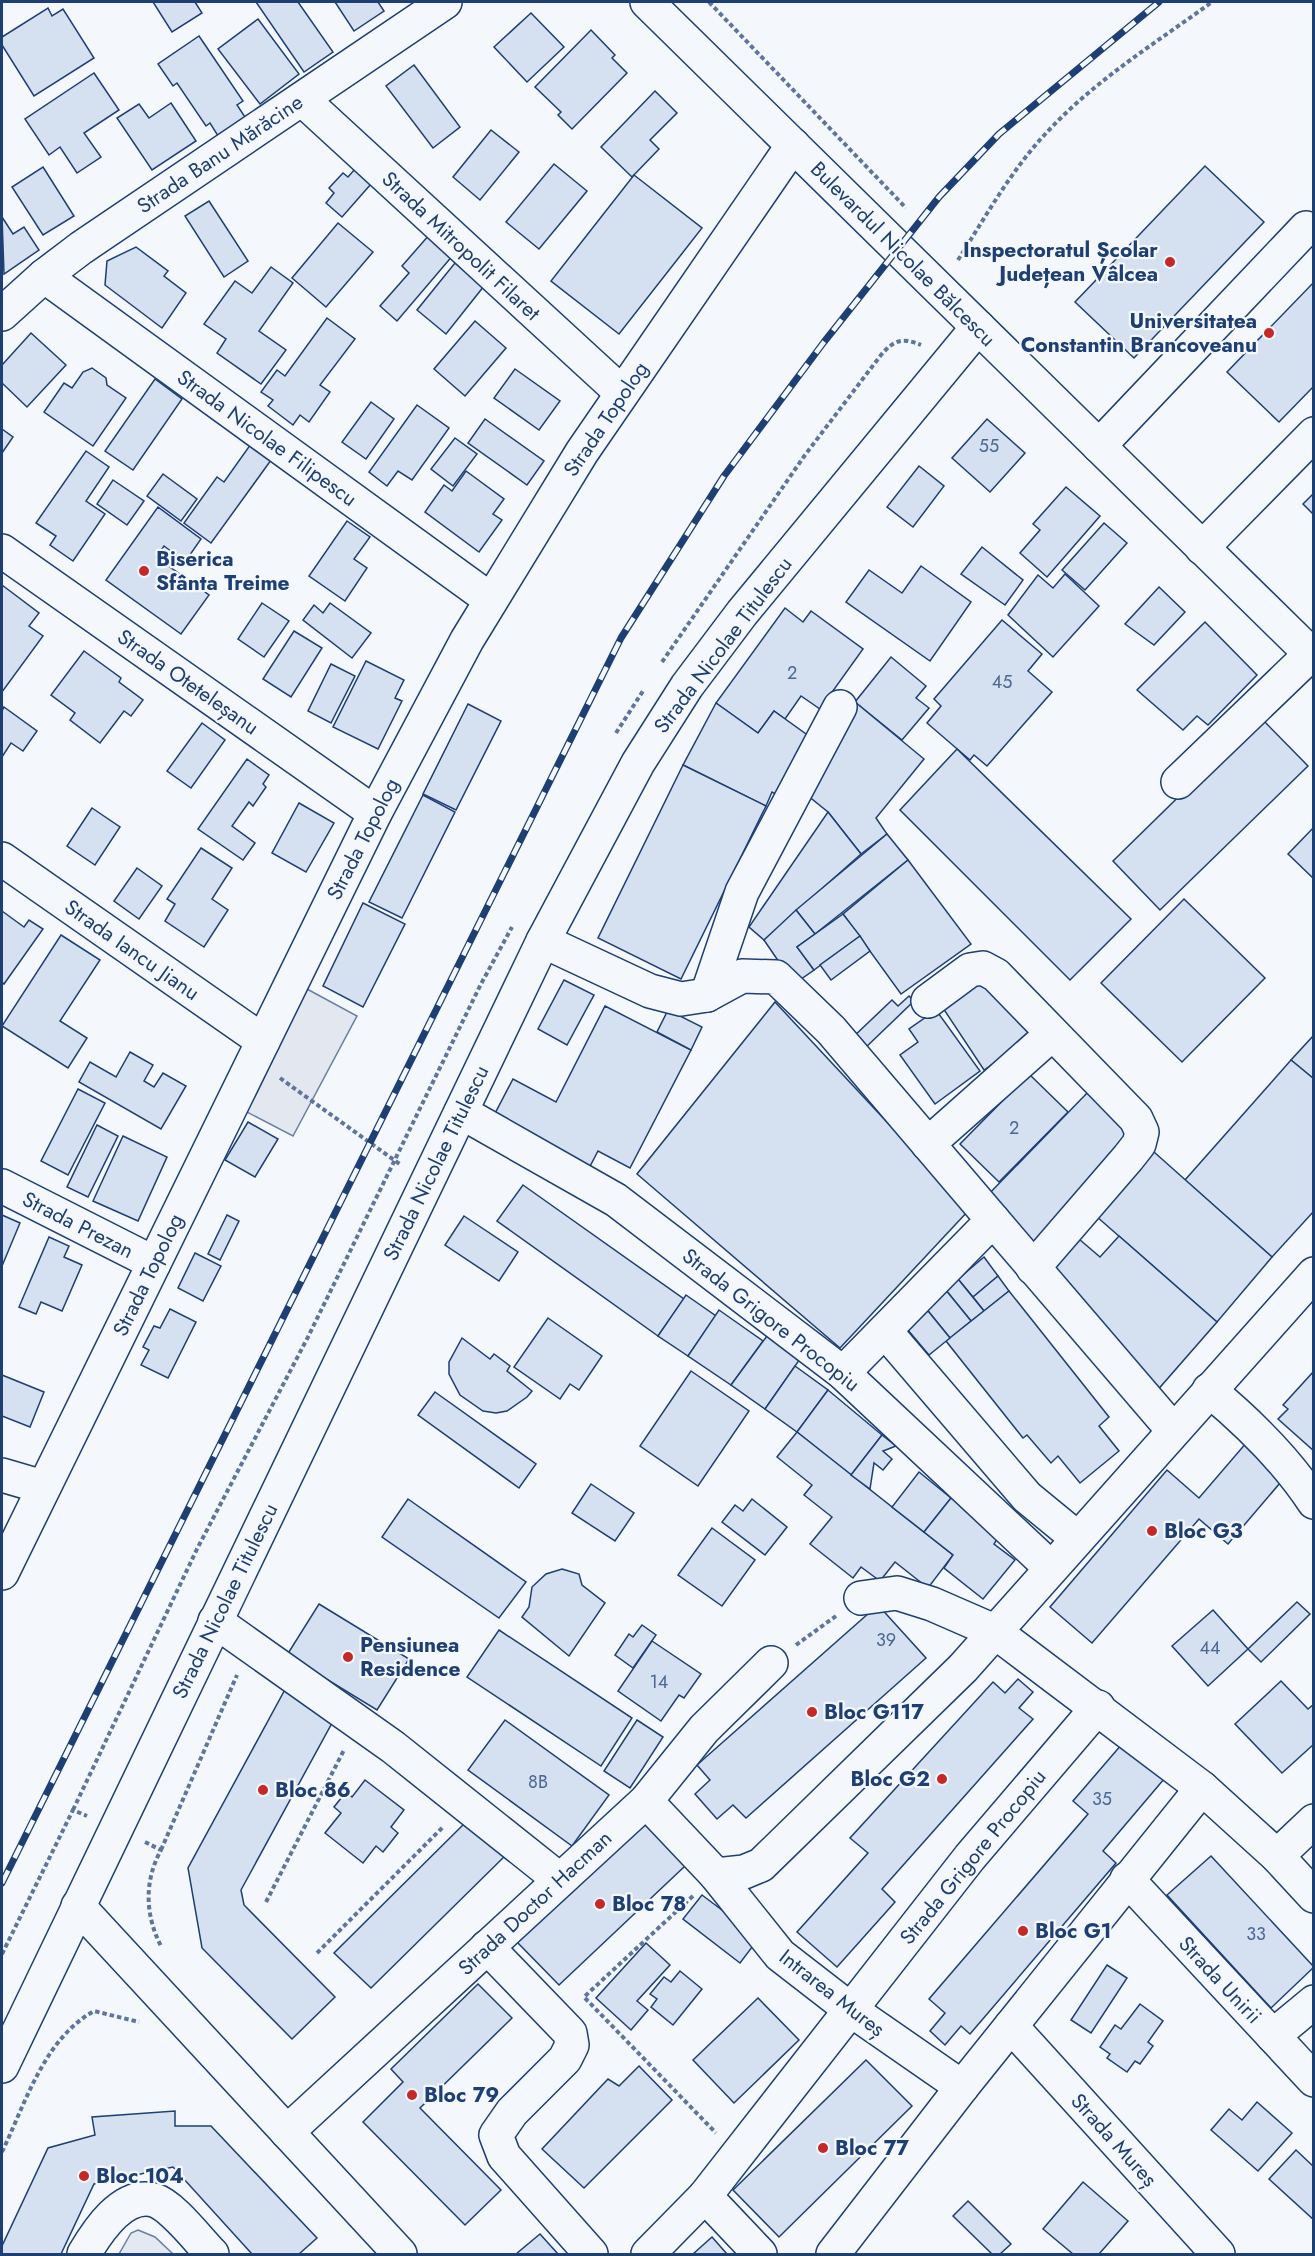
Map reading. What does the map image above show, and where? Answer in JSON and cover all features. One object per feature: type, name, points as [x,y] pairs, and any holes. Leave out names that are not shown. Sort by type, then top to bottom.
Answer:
[{"type":"street","name":"Strada Banu Mărăcine","points":[[2,314],[44,276],[445,2]]},
{"type":"street","name":"Bulevardul Nicolae Bălcescu","points":[[647,2],[1312,656]]},
{"type":"street","name":"Strada Mitropolit Filaret","points":[[302,99],[622,393]]},
{"type":"street","name":"Strada Topolog","points":[[2,1573],[375,813],[491,600],[543,513],[622,393],[793,145]]},
{"type":"street","points":[[1099,446],[1306,228]]},
{"type":"street","name":"Strada Nicolae Filipescu","points":[[44,276],[491,600]]},
{"type":"street","name":"Strada Nicolae Titulescu","points":[[2,2066],[543,941],[638,763],[687,686],[750,604],[978,327]]},
{"type":"street","points":[[1202,548],[1314,434]]},
{"type":"street","name":"Strada Oteteleșanu","points":[[2,550],[375,813]]},
{"type":"street","points":[[1178,782],[1312,656]]},
{"type":"street","points":[[707,995],[742,892],[840,707]]},
{"type":"street","name":"Strada Iancu Jianu","points":[[2,859],[258,1050]]},
{"type":"street","points":[[543,941],[650,991],[681,999],[707,995],[742,976],[776,977],[831,1030],[1173,1430]]},
{"type":"street","points":[[928,1001],[970,970],[982,968],[996,975],[1136,1119],[1142,1132],[1139,1144],[1128,1158],[1033,1268]]},
{"type":"street","points":[[928,1144],[1052,1034]]},
{"type":"street","name":"Strada Grigore Procopiu","points":[[461,1112],[616,1200],[843,1373],[1051,1568]]},
{"type":"street","name":"Strada Prezan","points":[[2,1186],[154,1263]]},
{"type":"street","points":[[843,1373],[993,1220]]},
{"type":"street","points":[[716,1875],[744,1872],[761,1865],[963,1668],[1314,1274]]},
{"type":"street","points":[[885,1331],[1027,1497],[1077,1538]]},
{"type":"street","points":[[1209,1390],[1246,1420],[1312,1495]]},
{"type":"street","points":[[2,1475],[43,1487]]},
{"type":"street","points":[[861,1598],[897,1593],[932,1604],[994,1631],[1098,1707],[1202,1788],[1277,1856],[1314,1896]]},
{"type":"street","points":[[215,1622],[358,1723],[466,1804],[560,1880]]},
{"type":"street","name":"Strada Doctor Hacman","points":[[287,2132],[646,1801],[704,1729],[771,1663]]},
{"type":"street","name":"Strada Grigore Procopiu","points":[[648,2254],[705,2196],[970,1857],[1098,1707]]},
{"type":"street","points":[[833,2254],[962,2087],[1202,1788]]},
{"type":"street","name":"Intrarea Mureș","points":[[646,1801],[716,1875],[780,1955],[850,2010],[962,2087]]},
{"type":"street","points":[[1277,1856],[1314,1821]]},
{"type":"street","name":"Strada Unirii","points":[[1127,1879],[1314,2080]]},
{"type":"street","points":[[78,1906],[287,2132],[392,2252]]},
{"type":"street","points":[[487,1947],[570,2033],[572,2045],[565,2060],[512,2112],[496,2135],[504,2156],[591,2254]]},
{"type":"street","points":[[1273,2036],[1314,2002]]},
{"type":"street","name":"Strada Mureș","points":[[1011,2026],[1218,2254]]},
{"type":"street","points":[[705,2196],[760,2254]]},
{"type":"street","points":[[84,2254],[99,2228],[130,2202],[153,2200],[175,2214],[212,2254]]},
{"type":"path","points":[[709,2],[909,211]]},
{"type":"path","points":[[958,260],[1008,183],[1048,130],[1075,103],[1212,2]]},
{"type":"path","points":[[950,252],[966,268]]},
{"type":"path","points":[[258,1050],[426,1182]]},
{"type":"path","points":[[771,1663],[861,1598]]},
{"type":"path","points":[[167,1953],[150,1923],[148,1888],[155,1860],[249,1646]]},
{"type":"path","points":[[266,1902],[358,1723]]},
{"type":"path","points":[[317,1953],[466,1804]]},
{"type":"path","points":[[2,1954],[73,1810],[116,1827],[161,1850]]},
{"type":"path","points":[[716,1875],[584,1997],[737,2155]]},
{"type":"path","points":[[2,2152],[48,2056],[78,2020],[94,2010],[131,2017],[146,2025],[166,2000]]},
{"type":"shaded area","points":[[307,989],[357,1016],[293,1136],[243,1110]]},
{"type":"shaded area","points":[[138,2230],[155,2237],[173,2254],[119,2254],[131,2233]]},
{"type":"building","points":[[153,2],[195,2],[202,13],[172,32]]},
{"type":"building","points":[[256,2],[298,2],[333,52],[304,72]]},
{"type":"building","points":[[335,2],[378,2],[384,11],[354,31]]},
{"type":"building","points":[[48,8],[52,16],[63,9],[94,58],[34,96],[2,45],[2,37]]},
{"type":"building","points":[[531,13],[564,47],[527,82],[494,47]]},
{"type":"building","points":[[258,19],[299,74],[260,104],[218,49]]},
{"type":"building","points":[[591,30],[615,55],[612,58],[627,73],[572,129],[558,115],[561,112],[535,87]]},
{"type":"building","points":[[199,36],[243,101],[237,105],[247,120],[220,139],[210,123],[206,126],[177,83],[173,86],[158,64]]},
{"type":"building","points":[[414,65],[460,127],[433,148],[386,86]]},
{"type":"building","points":[[94,73],[119,110],[84,133],[101,157],[77,173],[60,147],[49,155],[25,119]]},
{"type":"building","points":[[655,91],[677,113],[650,140],[659,149],[632,177],[601,147]]},
{"type":"building","points":[[171,103],[196,141],[152,170],[117,118],[139,104],[149,118]]},
{"type":"building","points":[[491,130],[519,152],[480,200],[453,177]]},
{"type":"building","points":[[554,164],[587,191],[539,249],[506,222]]},
{"type":"building","name":"Inspectoratul Școlar Județean Vâlcea","points":[[1205,166],[1264,222],[1134,358],[1075,302]]},
{"type":"building","points":[[43,167],[74,216],[43,235],[12,187]]},
{"type":"building","points":[[355,169],[371,184],[342,217],[326,203],[334,193],[329,188],[343,173],[348,177]]},
{"type":"building","points":[[634,175],[702,228],[619,334],[551,281]]},
{"type":"building","points":[[209,201],[248,261],[224,277],[185,216]]},
{"type":"building","points":[[2,217],[13,234],[24,227],[39,250],[4,274]]},
{"type":"building","points":[[338,223],[373,252],[326,307],[292,278]]},
{"type":"building","points":[[430,234],[454,254],[397,321],[380,306],[409,273],[402,266]]},
{"type":"building","points":[[136,247],[168,271],[164,276],[186,293],[162,328],[105,285],[107,261]]},
{"type":"building","points":[[455,263],[484,286],[446,334],[417,310]]},
{"type":"building","points":[[271,267],[293,283],[259,331],[286,350],[261,384],[217,353],[226,339],[204,324],[235,281],[252,293]]},
{"type":"building","points":[[1314,282],[1314,386],[1279,422],[1227,372]]},
{"type":"building","points":[[327,318],[355,339],[320,385],[330,392],[309,422],[300,415],[293,425],[268,406],[273,400],[261,392],[277,370],[285,376]]},
{"type":"building","points":[[475,321],[506,348],[465,396],[434,369]]},
{"type":"building","points":[[31,333],[66,365],[27,407],[2,383],[2,365]]},
{"type":"building","points":[[92,368],[106,378],[107,385],[126,398],[93,446],[44,412],[64,383],[72,388],[83,372]]},
{"type":"building","points":[[515,369],[560,401],[539,430],[494,398]]},
{"type":"building","points":[[155,379],[182,399],[133,470],[105,451]]},
{"type":"building","points":[[371,402],[394,419],[366,459],[342,442]]},
{"type":"building","points":[[417,405],[449,428],[412,480],[398,471],[387,486],[369,472]]},
{"type":"building","points":[[485,419],[544,461],[527,485],[468,443]]},
{"type":"building","points":[[987,419],[1025,453],[990,492],[952,458]]},
{"type":"building","points":[[2,429],[13,437],[2,453]]},
{"type":"building","points":[[455,438],[477,454],[453,486],[431,469]]},
{"type":"building","points":[[253,441],[274,456],[211,543],[184,523],[217,477],[224,482]]},
{"type":"building","points":[[86,451],[109,467],[86,501],[105,514],[73,561],[50,545],[56,536],[36,523]]},
{"type":"building","points":[[919,466],[944,486],[913,527],[887,507]]},
{"type":"building","points":[[466,471],[504,499],[493,514],[502,520],[479,552],[425,512],[444,485],[452,491]]},
{"type":"building","points":[[163,474],[197,499],[181,521],[147,496]]},
{"type":"building","points":[[113,480],[144,501],[127,525],[97,504]]},
{"type":"building","points":[[1066,487],[1100,516],[1047,577],[1020,553],[1040,530],[1033,524]]},
{"type":"building","points":[[1314,493],[1314,515],[1303,504]]},
{"type":"building","name":"Biserica Sfânta Treime","points":[[158,507],[201,539],[185,562],[164,546],[156,557],[209,595],[181,634],[106,580]]},
{"type":"building","points":[[347,521],[370,537],[354,559],[367,568],[345,601],[309,576]]},
{"type":"building","points":[[1104,523],[1127,543],[1085,590],[1062,570]]},
{"type":"building","points":[[982,547],[1023,580],[1005,605],[961,574]]},
{"type":"building","points":[[921,566],[971,602],[930,661],[846,602],[869,570],[902,593]]},
{"type":"building","points":[[1065,574],[1099,606],[1053,657],[1008,615],[1038,575],[1053,588]]},
{"type":"building","points":[[2,585],[39,613],[29,626],[43,636],[2,692]]},
{"type":"building","points":[[1159,587],[1185,612],[1154,645],[1125,624]]},
{"type":"building","points":[[262,603],[289,621],[264,657],[238,639]]},
{"type":"building","points":[[330,603],[371,633],[352,658],[303,620],[314,605],[323,613]]},
{"type":"building","points":[[785,608],[803,622],[811,611],[863,649],[820,709],[801,696],[785,719],[774,711],[758,733],[716,703]]},
{"type":"building","points":[[1002,620],[1042,654],[1028,671],[1052,692],[987,766],[974,755],[970,760],[927,723],[941,706],[934,699]]},
{"type":"building","points":[[1205,622],[1257,675],[1208,725],[1197,716],[1183,730],[1137,690]]},
{"type":"building","points":[[294,631],[322,648],[291,697],[263,679]]},
{"type":"building","points":[[84,651],[121,678],[119,682],[143,700],[131,716],[124,711],[100,743],[70,720],[75,713],[51,695]]},
{"type":"building","points":[[891,657],[926,686],[916,698],[929,708],[902,740],[855,702]]},
{"type":"building","points":[[366,661],[404,680],[395,698],[402,701],[378,749],[333,727]]},
{"type":"building","points":[[331,664],[355,676],[331,723],[308,711]]},
{"type":"building","points":[[855,702],[924,759],[876,818],[887,834],[861,854],[828,812],[807,795]]},
{"type":"building","points":[[716,703],[758,733],[774,711],[813,739],[779,796],[772,792],[766,806],[683,765]]},
{"type":"building","points":[[468,704],[501,721],[456,810],[423,794]]},
{"type":"building","points":[[4,707],[37,731],[23,751],[11,743],[2,757],[2,711]]},
{"type":"building","points":[[1260,717],[1308,766],[1160,910],[1113,861]]},
{"type":"building","points":[[202,723],[225,740],[191,788],[167,771]]},
{"type":"building","points":[[957,749],[1131,919],[1070,980],[900,810]]},
{"type":"building","points":[[247,759],[269,775],[263,784],[266,787],[253,806],[249,802],[232,826],[255,843],[243,860],[198,829]]},
{"type":"building","points":[[683,765],[766,806],[681,979],[598,938]]},
{"type":"building","points":[[423,795],[455,812],[402,918],[369,902]]},
{"type":"building","points":[[299,803],[334,823],[306,872],[272,853]]},
{"type":"building","points":[[92,808],[120,827],[95,865],[67,846]]},
{"type":"building","points":[[828,812],[861,854],[764,940],[749,927]]},
{"type":"building","points":[[1314,827],[1314,879],[1288,854]]},
{"type":"building","points":[[887,834],[908,860],[815,934],[796,910]]},
{"type":"building","points":[[201,848],[232,868],[212,899],[228,910],[204,947],[165,921],[175,904],[167,899]]},
{"type":"building","points":[[908,860],[971,944],[901,994],[843,914]]},
{"type":"building","points":[[137,868],[162,886],[139,919],[114,901]]},
{"type":"building","points":[[1184,899],[1265,978],[1182,1062],[1101,983]]},
{"type":"building","points":[[363,903],[405,924],[363,1007],[323,986]]},
{"type":"building","points":[[796,910],[815,934],[797,947],[814,970],[794,984],[764,940]]},
{"type":"building","points":[[2,911],[24,927],[29,920],[43,929],[4,984],[2,982]]},
{"type":"building","points":[[843,914],[860,936],[814,970],[797,947]]},
{"type":"building","points":[[61,935],[100,960],[60,1021],[87,1038],[68,1068],[2,1026]]},
{"type":"building","points":[[860,936],[870,951],[831,980],[820,965]]},
{"type":"building","points":[[990,976],[1032,1037],[984,1070],[943,1008]]},
{"type":"building","points":[[564,980],[594,995],[567,1045],[538,1029]]},
{"type":"building","points":[[909,996],[914,1001],[862,1051],[851,1039],[892,1000],[898,1006]]},
{"type":"building","points":[[775,1002],[969,1210],[840,1348],[637,1174]]},
{"type":"building","points":[[605,1006],[691,1050],[630,1168],[598,1151],[587,1172],[490,1123],[513,1079],[556,1102]]},
{"type":"building","points":[[668,1010],[702,1027],[691,1050],[657,1032]]},
{"type":"building","points":[[936,1010],[980,1071],[935,1104],[900,1055],[918,1042],[909,1029]]},
{"type":"building","points":[[1314,1035],[1314,1079],[1291,1060]]},
{"type":"building","points":[[130,1052],[153,1065],[144,1081],[154,1087],[163,1073],[186,1086],[161,1129],[79,1082],[90,1062],[116,1077]]},
{"type":"building","points":[[1291,1060],[1314,1079],[1314,1211],[1272,1257],[1185,1180]]},
{"type":"building","points":[[1029,1074],[1068,1112],[999,1182],[960,1144]]},
{"type":"building","points":[[78,1089],[105,1103],[68,1175],[41,1161]]},
{"type":"building","points":[[1090,1090],[1137,1136],[1030,1246],[983,1200]]},
{"type":"building","points":[[248,1122],[278,1139],[255,1177],[225,1160]]},
{"type":"building","points":[[97,1125],[118,1136],[88,1197],[67,1187]]},
{"type":"building","points":[[123,1136],[167,1157],[138,1221],[93,1201]]},
{"type":"building","points":[[1154,1152],[1272,1257],[1217,1322],[1096,1216]]},
{"type":"building","points":[[523,1185],[684,1299],[658,1336],[497,1221]]},
{"type":"building","points":[[2,1215],[20,1223],[2,1266]]},
{"type":"building","points":[[227,1215],[239,1221],[220,1260],[208,1254]]},
{"type":"building","points":[[464,1216],[518,1252],[499,1281],[445,1245]]},
{"type":"building","points":[[1072,1233],[1100,1257],[1119,1236],[1217,1322],[1155,1393],[1045,1264]]},
{"type":"building","points":[[49,1237],[69,1246],[64,1257],[82,1265],[62,1311],[41,1302],[36,1314],[19,1307]]},
{"type":"building","points":[[195,1253],[221,1266],[203,1301],[178,1288]]},
{"type":"building","points":[[984,1257],[998,1276],[973,1297],[958,1279]]},
{"type":"building","points":[[998,1276],[1009,1291],[984,1311],[973,1297]]},
{"type":"building","points":[[958,1279],[984,1311],[971,1321],[945,1289]]},
{"type":"building","points":[[945,1289],[971,1321],[950,1338],[924,1306]]},
{"type":"building","points":[[1009,1291],[1109,1417],[1099,1426],[1119,1451],[1080,1483],[1058,1456],[1051,1463],[1027,1435],[1023,1438],[946,1341]]},
{"type":"building","points":[[686,1295],[716,1316],[688,1356],[658,1336]]},
{"type":"building","points":[[924,1306],[950,1338],[929,1355],[902,1323]]},
{"type":"building","points":[[170,1309],[196,1322],[168,1378],[141,1365],[149,1350],[143,1347],[154,1326],[160,1328]]},
{"type":"building","points":[[719,1310],[763,1341],[731,1385],[688,1356]]},
{"type":"building","points":[[548,1318],[602,1356],[579,1390],[570,1384],[560,1399],[514,1367]]},
{"type":"building","points":[[767,1336],[800,1359],[765,1409],[731,1385]]},
{"type":"building","points":[[462,1338],[490,1359],[494,1354],[510,1366],[507,1371],[532,1391],[507,1411],[496,1413],[483,1411],[460,1395],[449,1374],[449,1362]]},
{"type":"building","points":[[795,1366],[828,1390],[797,1432],[765,1409]]},
{"type":"building","points":[[691,1371],[749,1411],[698,1486],[640,1446]]},
{"type":"building","points":[[1314,1371],[1314,1451],[1278,1419],[1288,1409],[1283,1405]]},
{"type":"building","points":[[2,1375],[44,1392],[30,1427],[2,1416]]},
{"type":"building","points":[[828,1390],[882,1435],[851,1475],[797,1432]]},
{"type":"building","points":[[435,1392],[536,1464],[519,1488],[418,1415]]},
{"type":"building","points":[[797,1432],[953,1555],[928,1588],[895,1562],[880,1581],[861,1567],[853,1578],[810,1544],[832,1517],[804,1495],[812,1485],[777,1457]]},
{"type":"building","points":[[882,1435],[896,1446],[883,1451],[892,1459],[883,1470],[874,1463],[870,1489],[851,1475]]},
{"type":"building","name":"Bloc G3","points":[[1247,1442],[1286,1476],[1228,1544],[1199,1519],[1092,1643],[1050,1607],[1167,1470],[1199,1498]]},
{"type":"building","points":[[919,1472],[951,1498],[924,1532],[892,1507]]},
{"type":"building","points":[[591,1484],[634,1513],[615,1541],[572,1513]]},
{"type":"building","points":[[951,1498],[999,1536],[994,1544],[1015,1560],[983,1599],[944,1568],[953,1555],[924,1532]]},
{"type":"building","points":[[408,1499],[526,1582],[499,1618],[382,1537]]},
{"type":"building","points":[[752,1499],[787,1527],[765,1555],[722,1522],[735,1505],[743,1511]]},
{"type":"building","points":[[712,1528],[755,1560],[722,1606],[678,1575]]},
{"type":"building","points":[[562,1569],[579,1574],[582,1585],[605,1603],[569,1656],[522,1617],[529,1607],[532,1587],[546,1574]]},
{"type":"building","points":[[1297,1602],[1310,1614],[1261,1662],[1248,1649]]},
{"type":"building","name":"Pensiunea Residence","points":[[319,1604],[409,1659],[377,1710],[287,1655]]},
{"type":"building","name":"Bloc G117","points":[[878,1605],[926,1658],[746,1818],[733,1805],[717,1819],[695,1794],[710,1780],[697,1765]]},
{"type":"building","points":[[1213,1610],[1248,1649],[1208,1686],[1172,1646]]},
{"type":"building","points":[[642,1625],[656,1635],[633,1668],[615,1655],[629,1634],[633,1637]]},
{"type":"building","points":[[499,1630],[632,1718],[601,1766],[467,1677]]},
{"type":"building","points":[[652,1641],[701,1674],[684,1698],[679,1695],[661,1721],[618,1691]]},
{"type":"building","name":"Bloc G2","points":[[1018,1679],[1033,1692],[1019,1708],[1033,1719],[882,1889],[895,1902],[837,1967],[797,1932],[868,1853],[850,1838],[993,1682],[1005,1693]]},
{"type":"building","points":[[1281,1681],[1308,1709],[1314,1704],[1314,1744],[1282,1773],[1235,1724]]},
{"type":"building","name":"Bloc 86","points":[[288,1684],[338,1712],[241,1890],[244,1905],[335,1997],[292,2039],[202,1948],[188,1868]]},
{"type":"building","points":[[505,1720],[609,1795],[572,1846],[468,1770]]},
{"type":"building","points":[[637,1720],[663,1737],[630,1788],[604,1771]]},
{"type":"building","name":"Bloc G1","points":[[1128,1737],[1170,1772],[1103,1851],[1116,1863],[970,2034],[961,2026],[945,2045],[930,2031],[945,2013],[929,1999],[1088,1814],[1073,1801]]},
{"type":"building","points":[[365,1780],[404,1810],[391,1827],[398,1833],[383,1852],[376,1846],[363,1863],[325,1833],[341,1813],[334,1807],[346,1792],[352,1797]]},
{"type":"building","points":[[474,1814],[511,1850],[371,1988],[334,1953]]},
{"type":"building","name":"Bloc 78","points":[[641,1820],[685,1866],[559,1985],[517,1942]]},
{"type":"building","points":[[1211,1856],[1314,1967],[1271,2008],[1167,1895]]},
{"type":"building","points":[[702,1895],[759,1938],[740,1963],[683,1919]]},
{"type":"building","points":[[646,1943],[670,1965],[637,2001],[648,2010],[631,2030],[596,1998]]},
{"type":"building","points":[[1107,1965],[1127,1978],[1091,2033],[1071,2020]]},
{"type":"building","points":[[680,1971],[702,1989],[673,2025],[651,2007],[657,1999],[650,1994],[664,1977],[671,1982]]},
{"type":"building","name":"Bloc 79","points":[[478,1984],[512,2018],[420,2108],[501,2190],[465,2225],[363,2122],[403,2082],[391,2069]]},
{"type":"building","points":[[758,1998],[799,2040],[734,2103],[693,2060]]},
{"type":"building","points":[[1140,2004],[1163,2021],[1148,2042],[1153,2046],[1140,2064],[1135,2061],[1127,2072],[1107,2058],[1110,2054],[1100,2047],[1115,2025],[1121,2029]]},
{"type":"building","name":"Bloc 77","points":[[866,2060],[912,2106],[779,2237],[733,2190]]},
{"type":"building","points":[[639,2066],[672,2100],[584,2188],[542,2149],[608,2079],[619,2086]]},
{"type":"building","points":[[1257,2102],[1292,2133],[1258,2171],[1211,2130],[1229,2109],[1242,2120]]},
{"type":"building","name":"Bloc 104","points":[[175,2111],[175,2126],[211,2126],[317,2238],[299,2254],[252,2254],[173,2167],[94,2184],[61,2254],[2,2254],[2,2246],[48,2148],[95,2135],[92,2117]]},
{"type":"building","points":[[1296,2150],[1314,2167],[1314,2220],[1269,2179]]},
{"type":"building","points":[[1083,2182],[1128,2221],[1099,2254],[1073,2254],[1043,2229]]},
{"type":"building","points":[[968,2201],[1011,2244],[1000,2254],[992,2254],[953,2216]]},
{"type":"building","points":[[540,2234],[558,2254],[516,2254]]},
{"type":"building","points":[[712,2237],[727,2254],[693,2254]]},
{"type":"railway","points":[[2,1883],[621,638],[724,476],[824,342],[939,197],[999,134],[1159,2]]},
{"type":"place","name":"Inspectoratul Școlar Județean Vâlcea","points":[[1170,262]]},
{"type":"place","name":"Universitatea Constantin Brancoveanu","points":[[1269,333]]},
{"type":"place","name":"Biserica Sfânta Treime","points":[[144,571]]},
{"type":"place","name":"Bloc G3","points":[[1152,1531]]},
{"type":"place","name":"Pensiunea Residence","points":[[348,1657]]},
{"type":"place","name":"Bloc G117","points":[[812,1712]]},
{"type":"place","name":"Bloc G2","points":[[942,1779]]},
{"type":"place","name":"Bloc 86","points":[[263,1790]]},
{"type":"place","name":"Bloc 78","points":[[600,1904]]},
{"type":"place","name":"Bloc G1","points":[[1023,1931]]},
{"type":"place","name":"Bloc 79","points":[[412,2095]]},
{"type":"place","name":"Bloc 77","points":[[823,2148]]},
{"type":"place","name":"Bloc 104","points":[[84,2176]]}]
